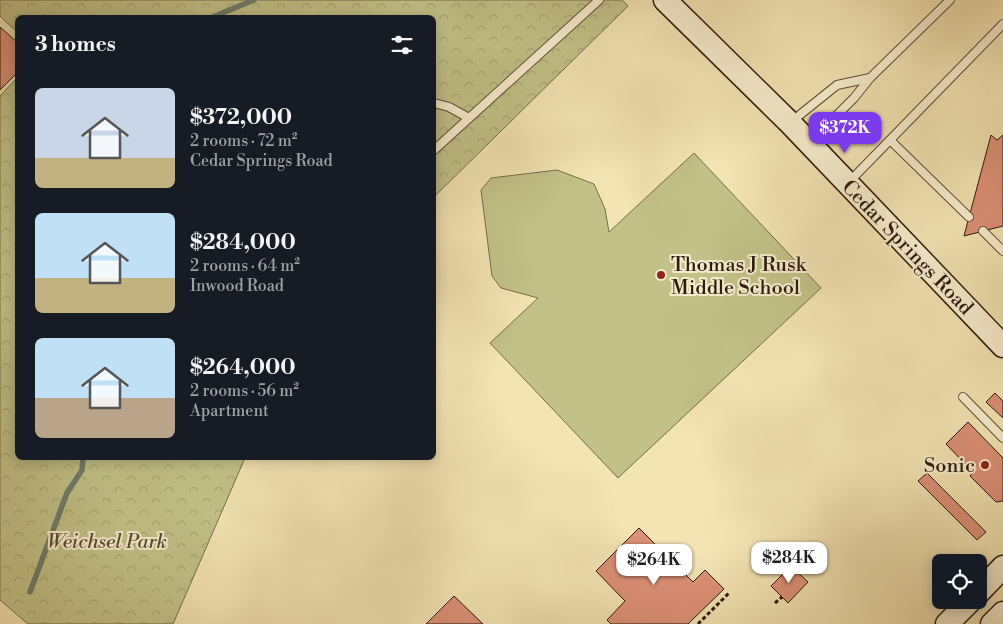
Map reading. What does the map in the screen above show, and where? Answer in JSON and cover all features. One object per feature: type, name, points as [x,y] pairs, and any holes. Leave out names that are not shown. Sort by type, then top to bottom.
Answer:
[{"type":"main road","name":"Cedar Springs Road","points":[[665,0],[790,123],[1000,337]]},
{"type":"main road","points":[[987,584],[1003,568]]},
{"type":"main road","points":[[947,624],[962,609]]},
{"type":"main road","points":[[992,624],[1003,612]]},
{"type":"lane","points":[[436,148],[599,0]]},
{"type":"lane","points":[[809,144],[854,98],[870,78],[950,0]]},
{"type":"lane","points":[[847,183],[1003,24]]},
{"type":"lane","points":[[790,123],[837,85],[870,78]]},
{"type":"lane","points":[[436,104],[448,107],[469,118]]},
{"type":"lane","points":[[890,140],[969,217]]},
{"type":"lane","points":[[983,231],[1003,251]]},
{"type":"lane","points":[[963,397],[1003,438]]},
{"type":"path","points":[[698,624],[730,592]]},
{"type":"path","points":[[775,603],[782,596]]},
{"type":"green space","points":[[0,0],[622,0],[628,6],[436,195],[436,15],[15,15],[15,30],[0,16]]},
{"type":"green space","name":"Weichsel Park","points":[[15,80],[15,460],[244,460],[173,624],[28,624],[0,600],[0,96]]},
{"type":"green space","points":[[694,153],[821,288],[618,478],[490,343],[538,298],[501,288],[492,276],[481,190],[491,178],[557,170],[594,184],[605,209],[609,232]]},
{"type":"building","points":[[0,27],[15,40],[15,75],[0,90]]},
{"type":"building","points":[[991,135],[997,140],[1003,135],[1003,226],[964,236]]},
{"type":"building","points":[[995,393],[1003,401],[1003,418],[986,402]]},
{"type":"building","name":"Sonic","points":[[968,422],[1003,458],[1003,501],[996,502],[970,476],[973,472],[946,444]]},
{"type":"building","points":[[927,473],[986,532],[977,540],[918,481]]},
{"type":"building","points":[[639,528],[693,582],[705,570],[724,589],[688,624],[611,624],[607,620],[625,601],[596,571]]},
{"type":"building","points":[[791,566],[808,582],[788,603],[771,586]]},
{"type":"building","points":[[454,596],[483,624],[426,624]]},
{"type":"waterway","points":[[217,15],[254,0]]},
{"type":"waterway","points":[[30,592],[67,493],[82,470],[83,460]]},
{"type":"place","name":"Thomas J Rusk Middle School","points":[[661,275]]},
{"type":"place","name":"Sonic","points":[[985,465]]}]
